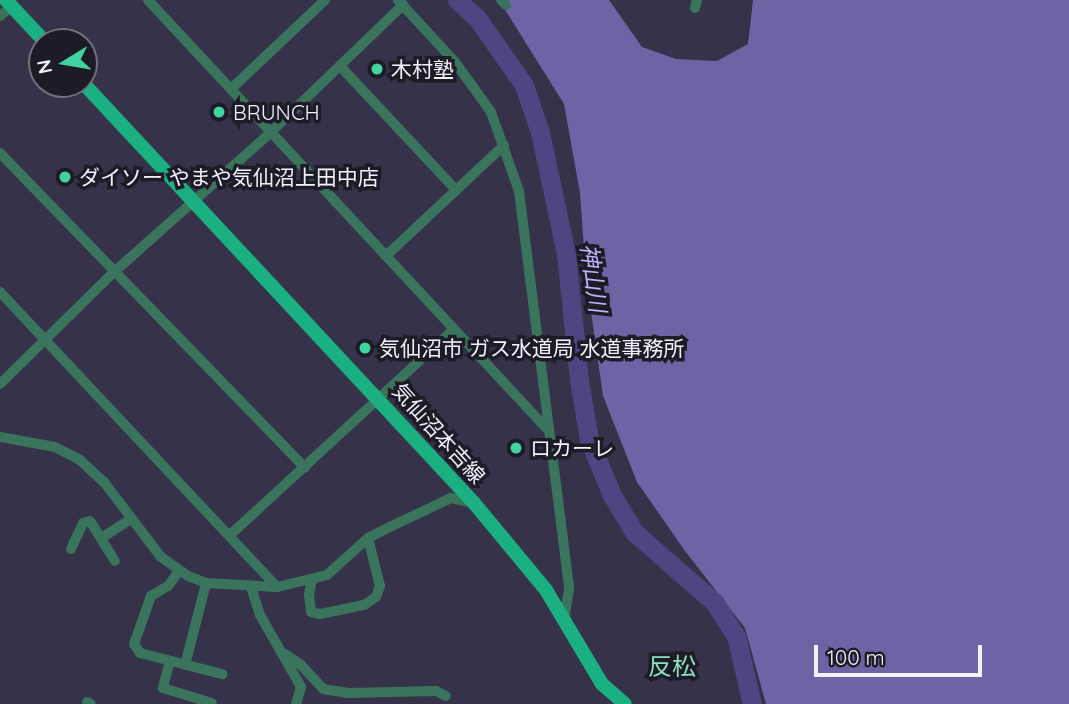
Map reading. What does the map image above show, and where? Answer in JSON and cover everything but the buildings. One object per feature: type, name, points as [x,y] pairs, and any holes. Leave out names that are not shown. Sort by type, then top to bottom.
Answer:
[{"type":"main road","points":[[6,7],[29,28]]},
{"type":"main road","name":"気仙沼本吉線","points":[[97,98],[474,503],[546,590],[603,684],[625,704]]},
{"type":"street","points":[[148,0],[549,430]]},
{"type":"street","points":[[231,89],[325,0]]},
{"type":"street","points":[[0,384],[113,273],[340,66],[400,3],[455,62],[491,113],[504,145],[520,202],[569,589],[564,620]]},
{"type":"street","points":[[340,66],[456,190]]},
{"type":"street","points":[[386,256],[504,145]]},
{"type":"street","points":[[0,153],[113,273],[305,468]]},
{"type":"street","points":[[0,292],[277,587]]},
{"type":"street","points":[[230,535],[453,330]]},
{"type":"street","points":[[0,437],[55,447],[80,460],[104,482],[161,557],[179,571],[206,583],[277,587],[327,575],[368,538],[451,498],[474,503]]},
{"type":"street","points":[[103,537],[131,519]]},
{"type":"street","points":[[71,549],[83,523],[90,521],[103,537],[115,561]]},
{"type":"street","points":[[312,579],[309,595],[311,612],[320,614],[364,605],[376,597],[380,586],[368,538]]},
{"type":"street","points":[[179,571],[168,586],[151,596],[134,645],[140,653],[222,674]]},
{"type":"street","points":[[185,664],[206,583]]},
{"type":"street","points":[[251,587],[260,615],[285,654],[301,687],[296,704]]},
{"type":"street","points":[[285,654],[300,664],[323,689],[347,693],[436,691],[446,696]]},
{"type":"street","points":[[170,661],[163,688],[212,703]]},
{"type":"shaded area","points":[[499,0],[609,0],[642,47],[676,59],[717,61],[748,44],[753,0],[1069,0],[1069,704],[766,704],[745,628],[685,551],[637,482],[603,396],[586,277],[580,193],[564,104]]},
{"type":"waterway","name":"神山川","points":[[457,0],[477,18],[524,85],[540,132],[566,254],[579,380],[589,440],[612,495],[634,532],[715,603],[736,636],[752,704]]},
{"type":"place","name":"木村塾","points":[[377,69]]},
{"type":"place","name":"BRUNCH","points":[[219,112]]},
{"type":"place","name":"ダイソー やまや気仙沼上田中店","points":[[65,177]]},
{"type":"place","name":"気仙沼市 ガス水道局 水道事務所","points":[[365,348]]},
{"type":"place","name":"ロカーレ","points":[[516,448]]},
{"type":"district","name":"反松","points":[[672,667]]}]
